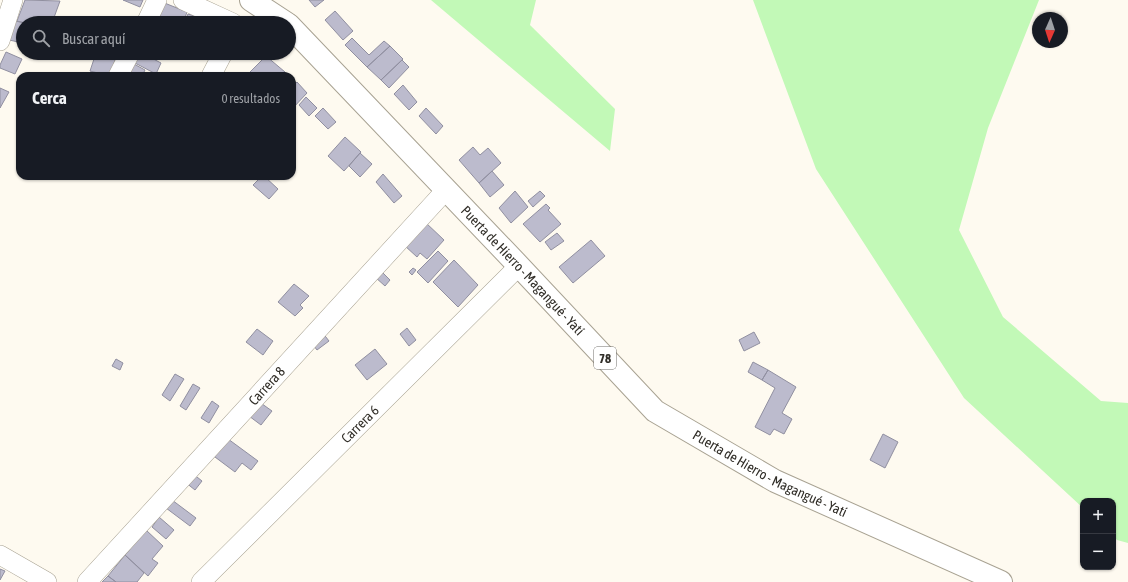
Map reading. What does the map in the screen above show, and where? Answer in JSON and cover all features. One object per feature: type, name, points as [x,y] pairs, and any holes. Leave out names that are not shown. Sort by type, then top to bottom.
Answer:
[{"type":"highway","points":[[251,0],[275,16]]},
{"type":"highway","name":"Puerta de Hierro - Magangué - Yatí","points":[[296,32],[655,411],[775,481],[1001,582]]},
{"type":"street","points":[[0,41],[13,0]]},
{"type":"street","points":[[149,16],[157,0]]},
{"type":"street","points":[[182,0],[217,16]]},
{"type":"street","points":[[120,72],[126,60]]},
{"type":"street","points":[[213,72],[219,60]]},
{"type":"street","name":"Carrera 8","points":[[87,582],[446,190]]},
{"type":"street","name":"Carrera 6","points":[[201,582],[519,266]]},
{"type":"street","points":[[0,555],[47,582]]},
{"type":"green space","points":[[431,0],[536,0],[530,25],[615,109],[610,151]]},
{"type":"green space","points":[[753,0],[1039,0],[1034,12],[1032,12],[1032,18],[988,128],[959,230],[1003,317],[1101,401],[1128,403],[1128,543],[1116,539],[1116,498],[1080,498],[1080,505],[964,398],[816,169]]},
{"type":"building","points":[[25,0],[60,1],[55,16],[19,16]]},
{"type":"building","points":[[123,0],[143,0],[140,7]]},
{"type":"building","points":[[309,0],[324,0],[315,7]]},
{"type":"building","points":[[162,2],[187,12],[186,16],[157,16]]},
{"type":"building","points":[[335,11],[353,31],[343,40],[325,20]]},
{"type":"building","points":[[15,21],[16,21],[16,42],[9,40]]},
{"type":"building","points":[[352,38],[369,55],[384,41],[390,46],[367,67],[345,45]]},
{"type":"building","points":[[390,46],[403,59],[381,80],[367,67]]},
{"type":"building","points":[[6,52],[16,56],[16,60],[22,60],[15,74],[0,68]]},
{"type":"building","points":[[94,60],[115,60],[111,72],[90,71]]},
{"type":"building","points":[[136,60],[155,60],[161,63],[157,72],[152,72],[135,63]]},
{"type":"building","points":[[262,60],[271,60],[285,72],[250,72]]},
{"type":"building","points":[[402,60],[409,67],[389,88],[381,80]]},
{"type":"building","points":[[134,64],[145,70],[144,72],[131,72]]},
{"type":"building","points":[[297,82],[307,93],[296,105]]},
{"type":"building","points":[[403,85],[417,102],[409,110],[394,94]]},
{"type":"building","points":[[0,88],[9,92],[0,108]]},
{"type":"building","points":[[306,97],[317,108],[309,116],[299,105]]},
{"type":"building","points":[[323,108],[336,122],[328,129],[315,116]]},
{"type":"building","points":[[426,108],[443,126],[436,134],[419,116]]},
{"type":"building","points":[[345,137],[361,152],[344,171],[328,156]]},
{"type":"building","points":[[473,147],[480,155],[488,148],[501,163],[479,183],[459,160]]},
{"type":"building","points":[[360,153],[372,164],[360,177],[349,166]]},
{"type":"building","points":[[492,171],[504,185],[490,197],[479,183]]},
{"type":"building","points":[[383,174],[402,196],[394,203],[376,182]]},
{"type":"building","points":[[258,180],[268,180],[278,189],[269,199],[253,185]]},
{"type":"building","points":[[515,191],[528,207],[511,223],[499,208]]},
{"type":"building","points":[[540,191],[545,196],[533,207],[528,201]]},
{"type":"building","points":[[546,204],[550,208],[548,210],[561,224],[540,242],[523,224]]},
{"type":"building","points":[[425,222],[444,240],[427,259],[420,253],[417,257],[404,245]]},
{"type":"building","points":[[557,233],[564,241],[551,250],[545,242]]},
{"type":"building","points":[[591,240],[605,256],[573,283],[559,267]]},
{"type":"building","points":[[438,251],[448,261],[428,283],[417,272]]},
{"type":"building","points":[[454,260],[478,285],[458,307],[433,282]]},
{"type":"building","points":[[413,268],[416,270],[412,275],[409,272]]},
{"type":"building","points":[[381,271],[390,280],[385,286],[375,277]]},
{"type":"building","points":[[294,284],[309,296],[300,305],[303,308],[295,316],[278,302]]},
{"type":"building","points":[[407,328],[416,340],[409,346],[400,334]]},
{"type":"building","points":[[257,329],[273,341],[263,355],[246,342]]},
{"type":"building","points":[[322,332],[329,341],[317,350],[310,341]]},
{"type":"building","points":[[754,332],[760,343],[744,351],[739,340]]},
{"type":"building","points":[[375,349],[387,364],[367,380],[355,365]]},
{"type":"building","points":[[116,359],[123,363],[120,370],[112,366]]},
{"type":"building","points":[[753,362],[768,370],[762,380],[748,372]]},
{"type":"building","points":[[768,370],[796,387],[782,413],[792,419],[784,434],[774,429],[770,435],[755,427],[775,388],[762,380]]},
{"type":"building","points":[[175,374],[184,379],[170,401],[162,395]]},
{"type":"building","points":[[193,384],[200,388],[186,410],[180,406]]},
{"type":"building","points":[[212,401],[219,406],[209,423],[201,418]]},
{"type":"building","points":[[258,401],[272,411],[261,425],[245,413]]},
{"type":"building","points":[[883,434],[898,442],[885,468],[870,460]]},
{"type":"building","points":[[224,436],[258,461],[251,470],[242,463],[235,472],[211,454]]},
{"type":"building","points":[[192,473],[202,481],[195,490],[185,482]]},
{"type":"building","points":[[172,500],[196,518],[190,526],[166,508]]},
{"type":"building","points":[[159,517],[174,530],[166,539],[152,527]]},
{"type":"building","points":[[146,530],[163,546],[152,559],[158,563],[148,576],[125,555]]},
{"type":"building","points":[[125,555],[144,573],[137,582],[116,582],[108,576]]},
{"type":"building","points":[[0,569],[5,571],[0,580]]},
{"type":"building","points":[[108,576],[116,582],[102,582]]}]
